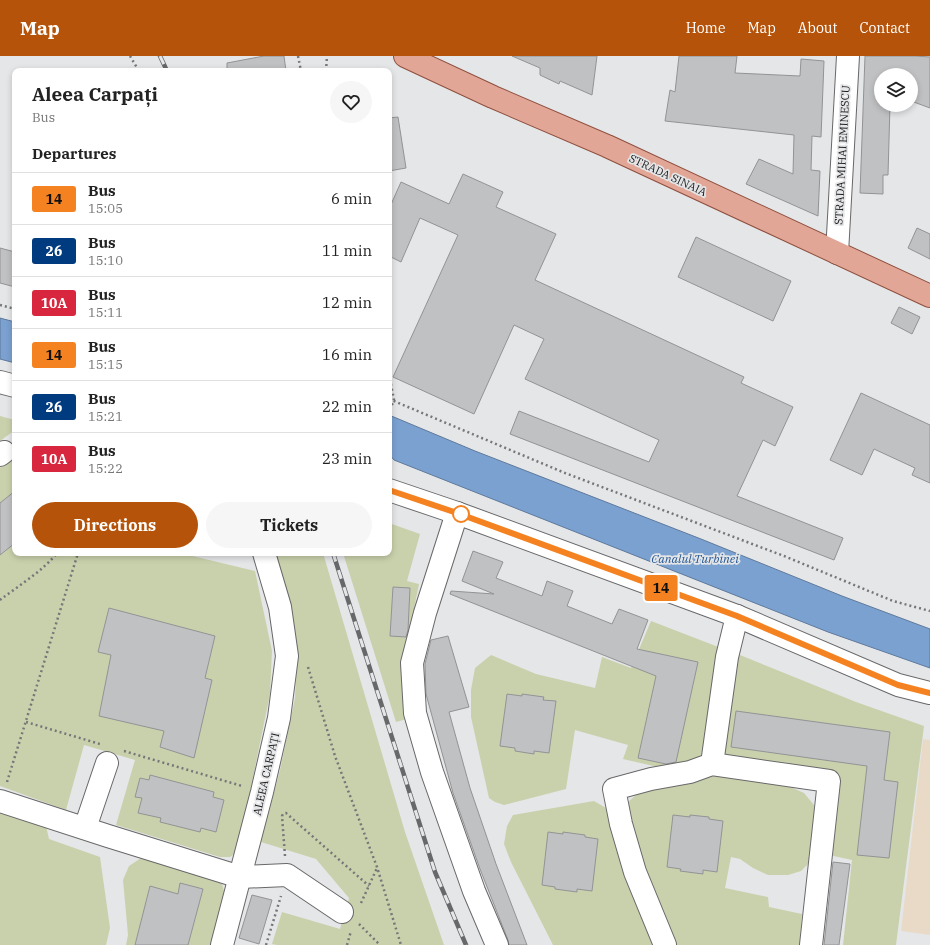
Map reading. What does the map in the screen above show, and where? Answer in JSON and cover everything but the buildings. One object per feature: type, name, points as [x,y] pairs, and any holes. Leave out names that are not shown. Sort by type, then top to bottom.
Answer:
[{"type":"main road","name":"STRADA SINAIA","points":[[405,56],[493,97],[607,146],[930,296]]},
{"type":"street","name":"STRADA MIHAI EMINESCU","points":[[837,253],[848,56]]},
{"type":"street","points":[[0,382],[12,385]]},
{"type":"street","points":[[392,491],[457,513],[737,616],[898,685],[930,693]]},
{"type":"street","points":[[457,513],[425,613],[412,662],[415,713],[432,772],[474,891],[497,945]]},
{"type":"street","name":"ALEEA CARPAȚI","points":[[222,945],[262,792],[279,718],[287,656],[280,608],[265,556]]},
{"type":"street","points":[[712,764],[727,657],[737,616]]},
{"type":"street","points":[[85,828],[109,752]]},
{"type":"street","points":[[665,945],[635,872],[621,824],[614,789],[651,779],[690,772],[712,764],[829,781],[810,945]]},
{"type":"street","points":[[1,801],[240,876],[287,876],[348,916]]},
{"type":"path","points":[[130,56],[136,68]]},
{"type":"path","points":[[298,56],[300,68]]},
{"type":"path","points":[[326,68],[327,56]]},
{"type":"path","points":[[0,305],[12,308]]},
{"type":"path","points":[[392,390],[394,400],[392,405]]},
{"type":"path","points":[[394,400],[565,473],[784,556],[893,601],[930,611]]},
{"type":"path","points":[[0,600],[42,568],[54,556]]},
{"type":"path","points":[[1,801],[77,556]]},
{"type":"path","points":[[306,660],[334,756],[378,868],[401,945]]},
{"type":"path","points":[[26,722],[109,752],[262,792]]},
{"type":"path","points":[[266,945],[287,876],[283,814],[286,813],[369,886]]},
{"type":"path","points":[[378,868],[369,886],[348,916],[380,945]]},
{"type":"shaded area","points":[[923,739],[930,740],[930,935],[901,931]]},
{"type":"green space","points":[[0,416],[12,419],[12,432],[0,441]]},
{"type":"green space","points":[[12,458],[12,556],[192,556],[255,571],[272,651],[270,694],[238,851],[230,857],[220,857],[116,825],[135,760],[84,745],[66,810],[0,786],[0,468]]},
{"type":"green space","points":[[392,524],[420,534],[407,581],[419,584],[404,657],[407,719],[396,722],[344,556],[392,556]]},
{"type":"green space","points":[[273,556],[324,556],[405,832],[444,945],[272,944],[282,912],[340,929],[349,898],[316,859],[261,842],[280,770],[295,698],[297,655]]},
{"type":"green space","points":[[651,621],[721,648],[706,740],[700,757],[671,770],[623,759],[628,745],[575,730],[566,789],[504,805],[489,798],[471,717],[471,690],[475,668],[491,655],[536,674],[595,688],[602,657],[631,668]]},
{"type":"green space","points":[[735,653],[856,702],[924,726],[896,945],[843,945],[852,860],[829,855],[839,774],[722,755]]},
{"type":"green space","points":[[728,774],[786,785],[804,793],[814,805],[817,817],[811,861],[801,871],[788,875],[768,875],[753,868],[740,859],[731,857],[725,888],[768,897],[769,907],[802,914],[799,945],[672,945],[650,897],[627,803],[645,787],[679,780]]},
{"type":"green space","points":[[594,801],[606,808],[614,819],[659,945],[553,945],[511,862],[504,844],[507,826],[513,815]]},
{"type":"green space","points":[[0,810],[46,826],[49,839],[100,857],[110,928],[106,945],[0,945]]},
{"type":"green space","points":[[141,858],[213,878],[222,884],[225,895],[211,945],[126,945],[128,935],[123,880],[129,866]]},
{"type":"water","points":[[0,318],[12,321],[12,362],[0,359]]},
{"type":"water","name":"Canalul Turbinei","points":[[392,416],[475,451],[701,539],[842,596],[930,629],[930,668],[828,632],[394,460],[392,458]]},
{"type":"railway","points":[[160,56],[166,68]]},
{"type":"railway","points":[[334,556],[435,872],[466,945]]},
{"type":"bus line","name":"14","points":[[392,491],[457,513],[737,616],[898,685],[930,693]]}]
